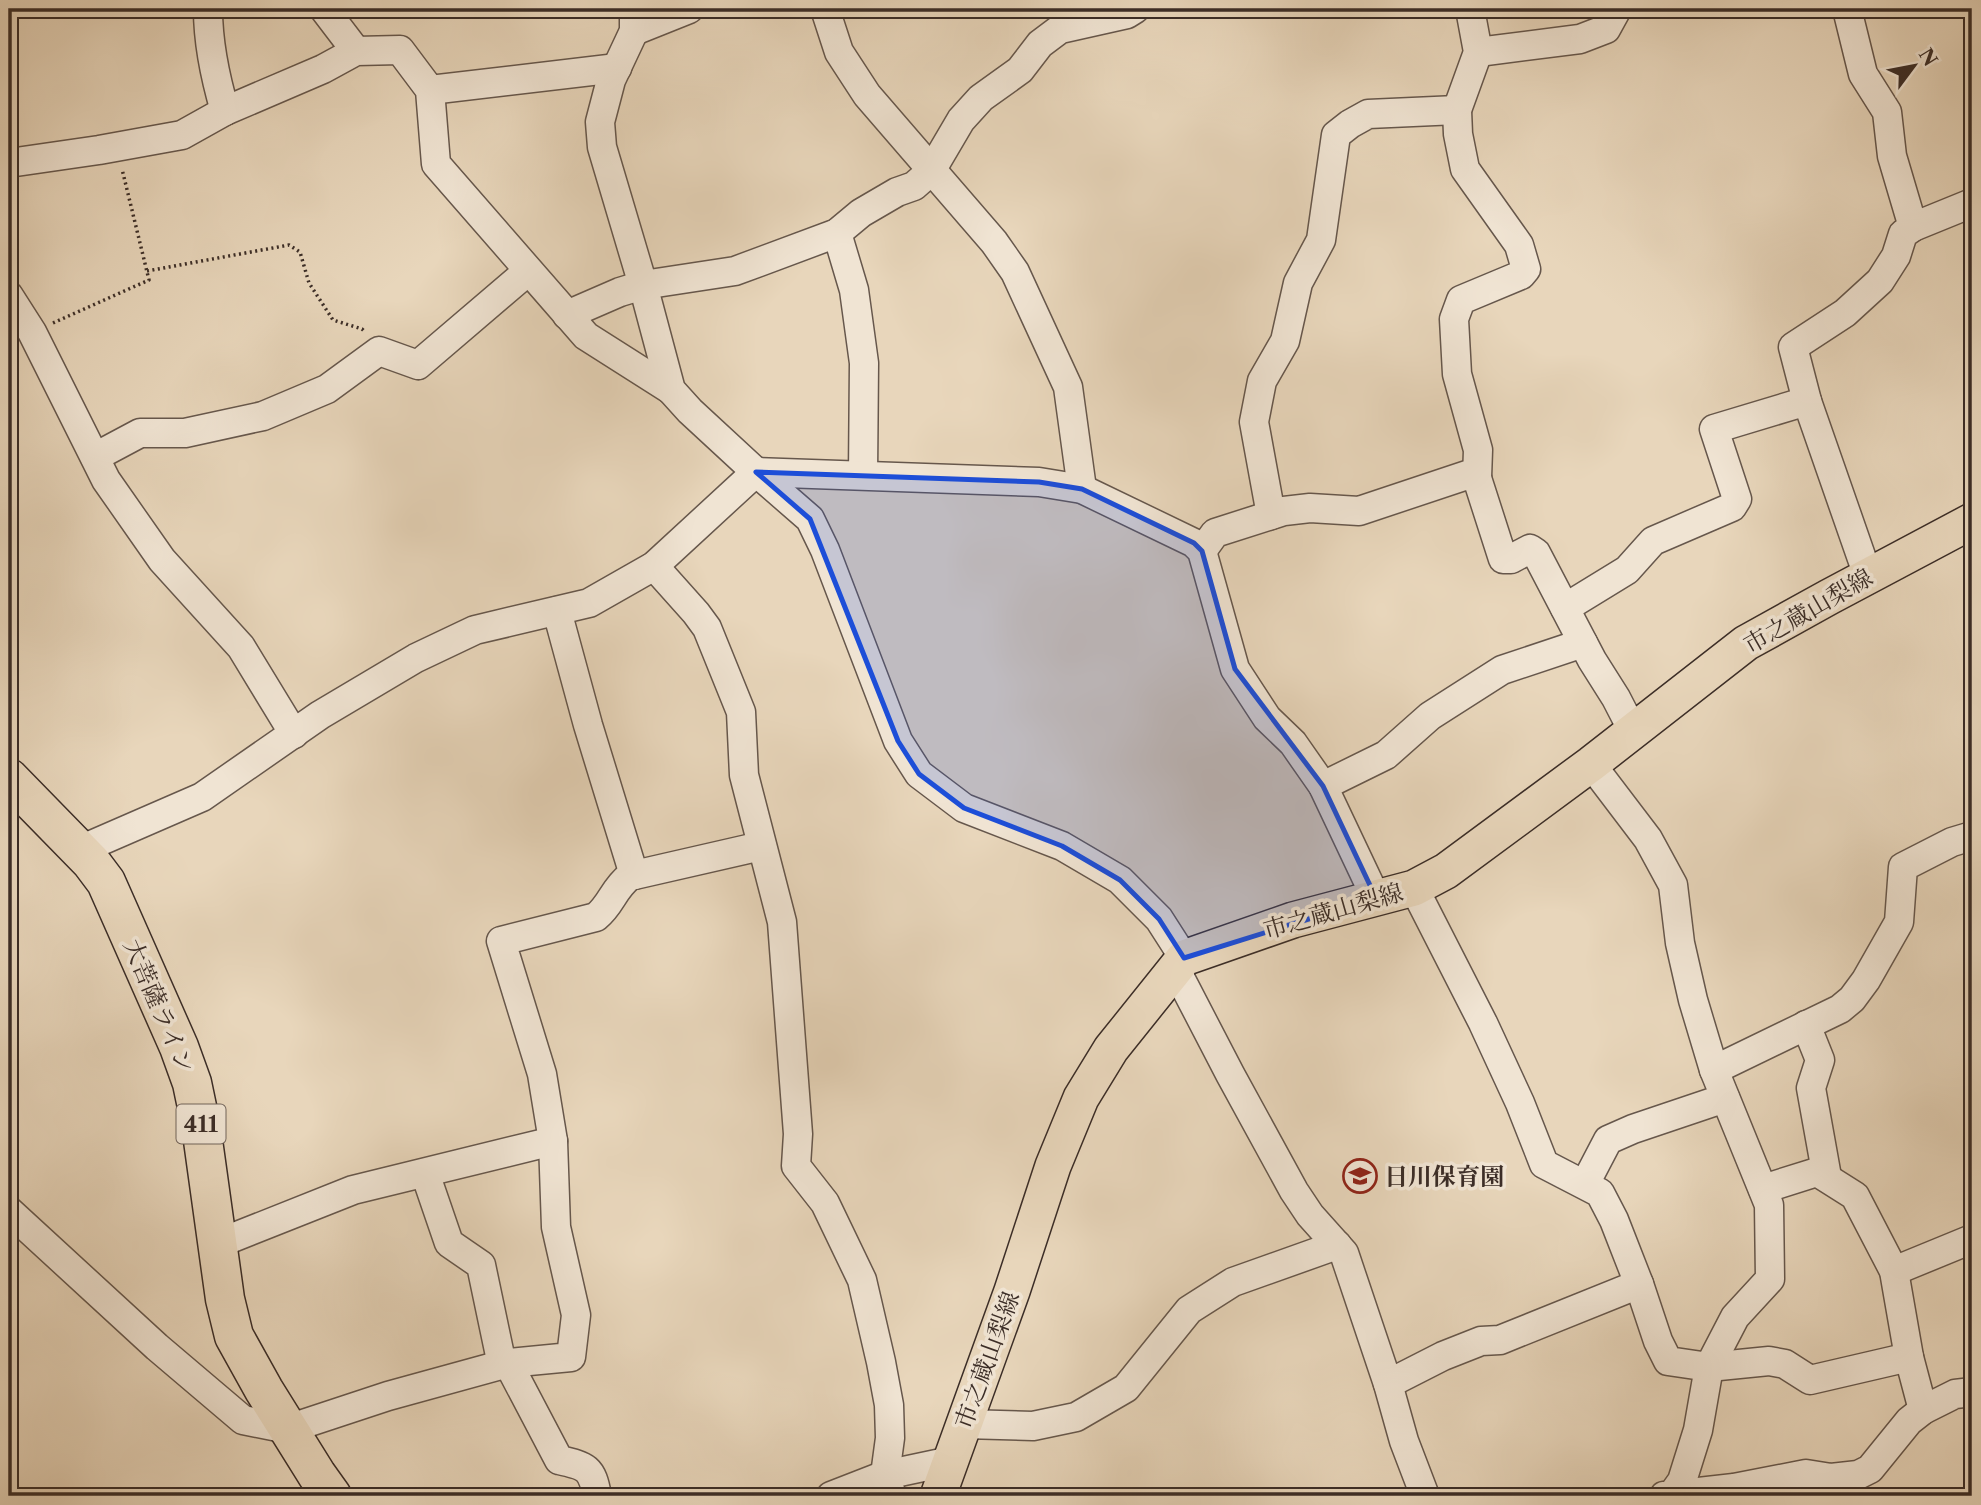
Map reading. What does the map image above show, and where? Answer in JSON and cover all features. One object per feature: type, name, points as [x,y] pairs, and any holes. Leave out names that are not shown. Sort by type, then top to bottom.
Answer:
[{"type":"highway","name":"大菩薩ライン","points":[[9,778],[80,850],[106,882],[179,1047],[192,1083],[201,1126],[225,1299],[234,1336],[332,1496]]},
{"type":"main road","name":"市之蔵山梨線","points":[[938,1496],[1012,1291],[1053,1166],[1081,1098],[1111,1049],[1179,963],[1293,920],[1414,888],[1446,871],[1591,764],[1746,643],[1972,521]]},
{"type":"street","points":[[208,9],[208,36],[225,111]]},
{"type":"street","points":[[324,9],[356,51]]},
{"type":"street","points":[[671,390],[602,146],[600,122],[611,80],[634,20],[689,9]]},
{"type":"street","points":[[825,9],[839,52],[860,84],[993,242],[1015,272],[1068,387],[1082,489]]},
{"type":"street","points":[[567,315],[643,285],[735,271],[836,233],[861,213],[897,192],[914,186],[931,171],[961,120],[981,98],[1020,70],[1041,44],[1060,29],[1127,14],[1135,9]]},
{"type":"street","points":[[1470,9],[1478,52],[1457,110],[1458,134],[1465,169],[1518,245],[1526,269],[1521,275],[1461,300],[1454,319],[1457,374],[1478,450],[1476,478],[1503,559],[1511,559],[1530,549],[1536,553],[1633,731]]},
{"type":"street","points":[[1478,52],[1580,38],[1606,29],[1617,9]]},
{"type":"street","points":[[1847,9],[1864,74],[1886,112],[1892,156],[1913,228]]},
{"type":"street","points":[[9,163],[182,135],[225,111],[323,69],[356,51],[400,50],[430,90],[436,164],[528,271],[586,336],[671,390],[690,411],[810,519],[825,550],[898,741],[919,774],[964,808],[1062,846],[1120,880],[1158,919],[1294,1191],[1310,1215],[1344,1252],[1404,1441],[1425,1496]]},
{"type":"street","points":[[430,90],[617,68]]},
{"type":"street","points":[[1271,515],[1254,422],[1262,382],[1285,341],[1298,283],[1321,240],[1336,135],[1368,114],[1457,110]]},
{"type":"street","points":[[1868,576],[1807,401],[1793,347],[1845,313],[1880,281],[1896,256],[1903,234],[1972,203]]},
{"type":"street","points":[[836,233],[854,290],[864,363],[863,475]]},
{"type":"street","points":[[95,457],[141,433],[185,433],[263,416],[327,388],[379,351],[418,365],[528,271]]},
{"type":"street","points":[[9,296],[32,332],[106,480],[162,560],[241,647],[294,734]]},
{"type":"street","points":[[1565,608],[1627,570],[1653,541],[1732,507],[1737,499],[1714,429],[1807,401]]},
{"type":"street","points":[[80,850],[202,797],[320,715],[416,658],[475,630],[589,603],[654,566],[756,472],[863,475],[1039,482],[1082,489],[1194,542],[1202,551],[1235,669],[1267,718],[1293,743],[1323,786],[1376,898]]},
{"type":"street","points":[[1202,551],[1215,533],[1284,511],[1310,508],[1359,511],[1467,475],[1476,478]]},
{"type":"street","points":[[654,566],[707,628],[741,712],[744,775],[782,922],[797,1134],[796,1166],[825,1203],[862,1280],[889,1405],[889,1486]]},
{"type":"street","points":[[557,611],[634,876]]},
{"type":"street","points":[[1323,786],[1386,755],[1430,716],[1502,670],[1583,643]]},
{"type":"street","points":[[1591,764],[1648,839],[1672,885],[1690,989],[1714,1070],[1769,1205],[1770,1279],[1735,1317],[1709,1367],[1698,1430],[1682,1481],[1672,1495]]},
{"type":"street","points":[[1714,1070],[1840,1009],[1853,999],[1899,922],[1903,867],[1952,842],[1972,836]]},
{"type":"street","points":[[9,1211],[157,1347],[243,1420],[289,1429],[388,1396],[505,1364],[571,1357],[576,1315],[556,1227],[553,1141],[542,1074],[501,941],[596,917],[606,909],[619,885],[634,876],[761,846]]},
{"type":"street","points":[[1414,888],[1483,1023],[1520,1103],[1544,1164],[1600,1193],[1614,1220],[1668,1361],[1709,1367],[1769,1361],[1785,1364],[1810,1380],[1909,1357]]},
{"type":"street","points":[[1806,1025],[1820,1060],[1811,1088],[1827,1177]]},
{"type":"street","points":[[1585,1184],[1608,1140],[1725,1098]]},
{"type":"street","points":[[217,1244],[353,1190],[553,1141]]},
{"type":"street","points":[[1763,1189],[1817,1172],[1855,1196],[1895,1271],[1909,1357],[1923,1410]]},
{"type":"street","points":[[425,1173],[449,1243],[481,1265],[505,1364],[559,1460],[583,1466],[594,1480],[597,1496]]},
{"type":"street","points":[[1895,1271],[1972,1239]]},
{"type":"street","points":[[964,1424],[1033,1426],[1076,1417],[1126,1388],[1189,1310],[1233,1282],[1337,1245]]},
{"type":"street","points":[[1388,1384],[1481,1340],[1500,1340],[1639,1284]]},
{"type":"street","points":[[1672,1495],[1734,1488],[1806,1474],[1831,1478],[1858,1475],[1870,1469],[1909,1421],[1923,1410],[1955,1394],[1972,1392]]},
{"type":"street","points":[[831,1496],[889,1486],[951,1461]]},
{"type":"path","points":[[32,332],[149,280],[117,147]]},
{"type":"path","points":[[147,271],[289,246],[300,252],[309,283],[333,320],[362,329],[379,351]]},
{"type":"highlighted area","points":[[756,472],[1039,482],[1082,489],[1194,543],[1202,551],[1235,669],[1323,786],[1376,898],[1184,958],[1159,919],[1120,880],[1062,846],[964,808],[919,774],[898,741],[810,519]]},
{"type":"place","name":"日川保育園","points":[[1360,1176]]}]
